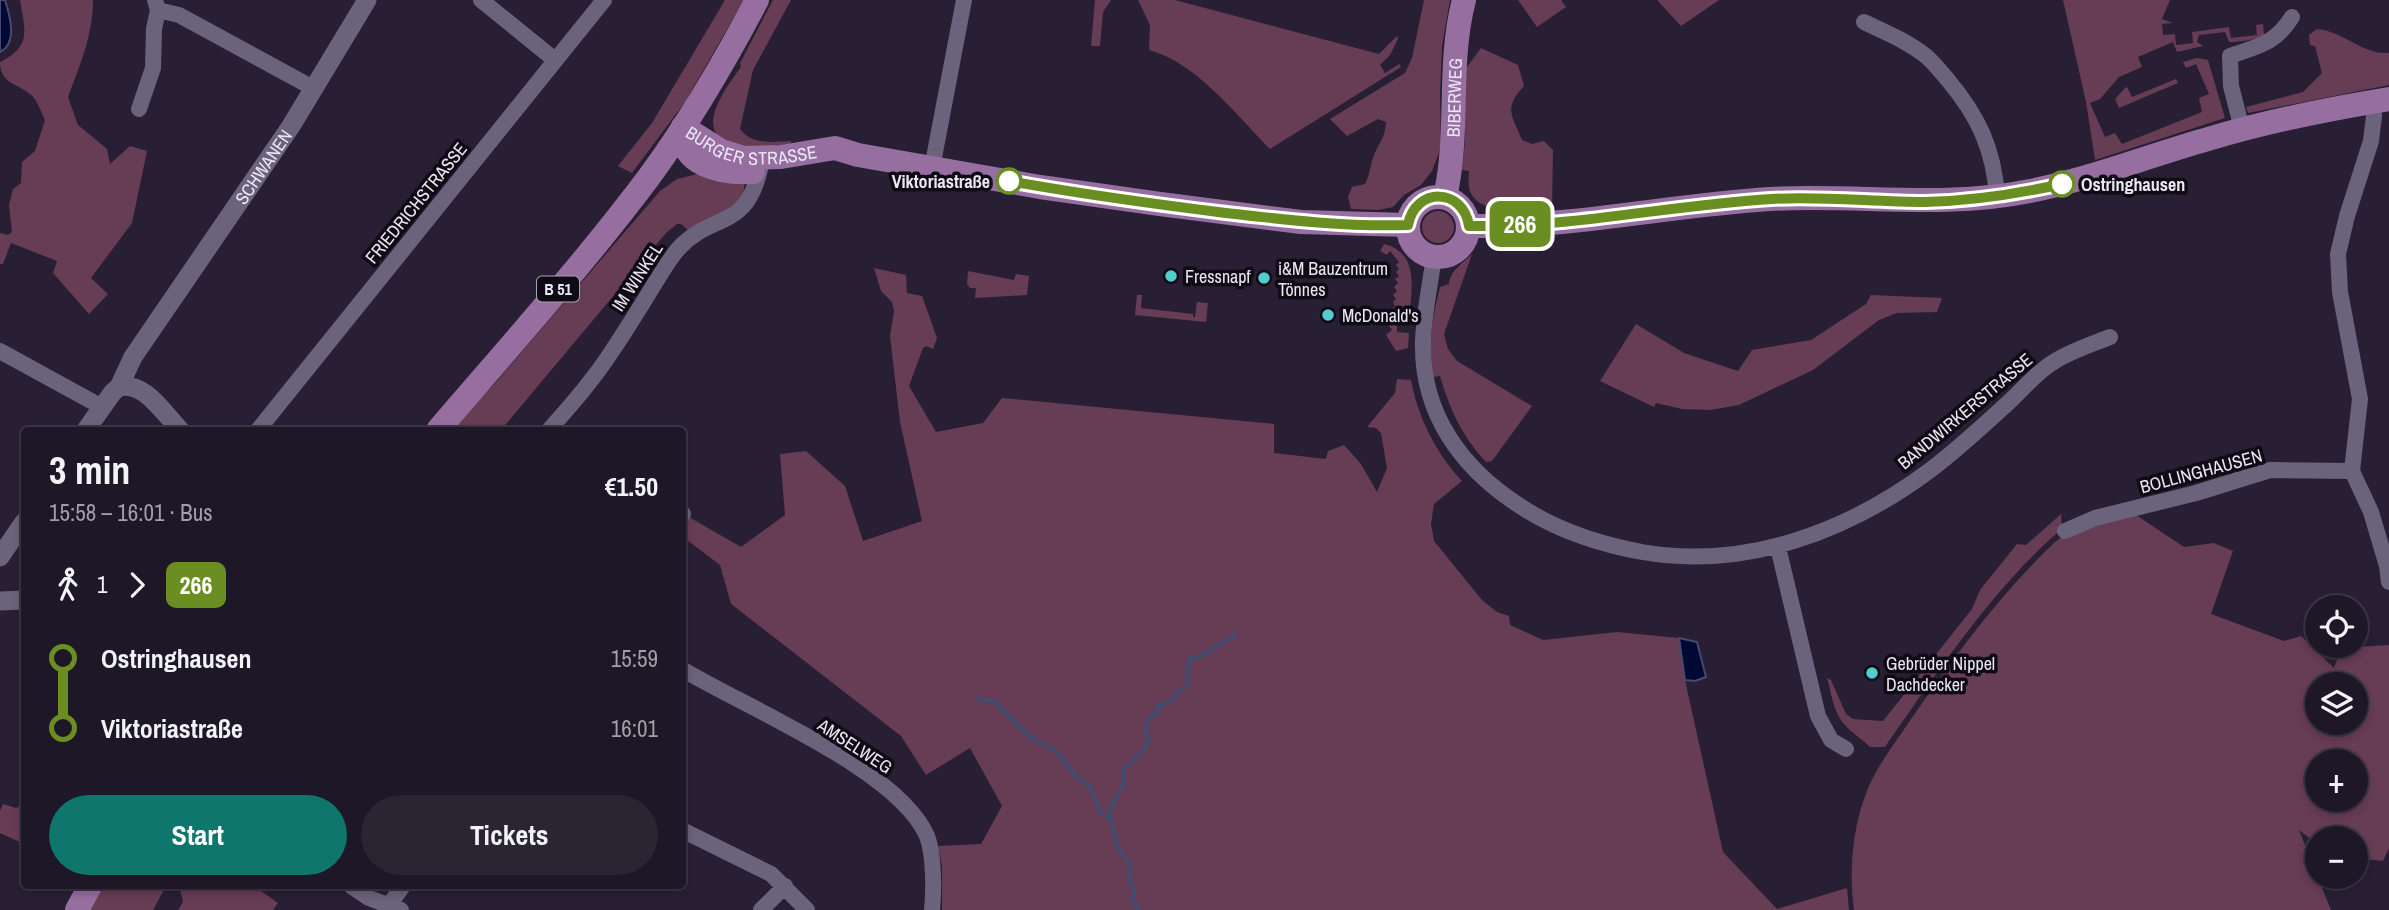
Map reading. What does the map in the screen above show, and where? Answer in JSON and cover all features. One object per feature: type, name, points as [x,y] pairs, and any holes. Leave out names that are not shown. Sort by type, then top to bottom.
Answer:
[{"type":"main road","name":"BIBERWEG","points":[[1445,197],[1454,137],[1455,50],[1464,0]]},
{"type":"main road","name":"B 51","points":[[441,427],[578,266],[648,178],[716,74],[755,4]]},
{"type":"main road","points":[[1469,226],[1598,218],[1772,199],[1927,202],[1997,197],[2062,184],[2242,129],[2380,100]]},
{"type":"main road","name":"BURGER STRASSE","points":[[761,165],[721,151],[683,127],[682,136],[687,152],[698,162],[734,172],[761,165],[835,162],[858,155],[1040,187],[1260,217],[1344,224],[1408,225]]},
{"type":"main road","points":[[648,178],[678,168],[710,167]]},
{"type":"main road","points":[[1445,197],[1462,208],[1469,226],[1466,241],[1456,252],[1441,257],[1426,255],[1415,246],[1408,233],[1408,225],[1417,205],[1430,198],[1445,197]]},
{"type":"main road","points":[[77,910],[88,889]]},
{"type":"street","name":"SCHWANEN","points":[[88,427],[119,387],[133,357],[254,183],[315,89],[367,0]]},
{"type":"street","points":[[481,0],[555,61]]},
{"type":"street","name":"FRIEDRICHSTRASSE","points":[[260,427],[604,0]]},
{"type":"street","points":[[932,168],[960,1]]},
{"type":"street","points":[[139,109],[153,68],[156,5],[315,89]]},
{"type":"street","points":[[2242,129],[2231,86],[2230,56],[2268,43],[2278,36],[2292,17]]},
{"type":"street","points":[[1864,22],[1902,40],[1926,56],[1968,103],[1986,143],[1994,169],[1997,197]]},
{"type":"street","points":[[2380,100],[2374,116],[2371,141],[2338,254],[2340,292],[2360,399],[2352,471],[2371,512],[2389,582]]},
{"type":"street","name":"IM WINKEL","points":[[551,427],[606,361],[670,258],[697,233],[722,223],[740,211],[747,201],[761,165]]},
{"type":"street","name":"BANDWIRKERSTRASSE","points":[[1434,257],[1423,338],[1424,365],[1435,410],[1452,444],[1464,460],[1490,486],[1553,525],[1597,543],[1661,556],[1743,554],[1778,547],[1848,519],[1900,491],[1956,449],[2049,365],[2064,355],[2110,337]]},
{"type":"street","name":"SCHWANEN","points":[[141,389],[142,365],[153,329]]},
{"type":"street","points":[[0,351],[102,408]]},
{"type":"street","points":[[119,387],[128,385],[141,389],[177,427]]},
{"type":"street","name":"BOLLINGHAUSEN","points":[[2065,531],[2095,518],[2196,493],[2270,470],[2352,471]]},
{"type":"street","points":[[0,557],[21,526]]},
{"type":"street","points":[[1778,547],[1818,716],[1831,740],[1846,749]]},
{"type":"street","points":[[0,601],[21,600]]},
{"type":"street","name":"AMSELWEG","points":[[686,671],[848,760],[913,812],[928,838],[932,870],[932,910]]},
{"type":"street","points":[[686,832],[764,869],[785,886],[807,910]]},
{"type":"street","points":[[761,910],[785,886]]},
{"type":"street","points":[[356,889],[369,898],[395,908],[402,889]]},
{"type":"shaded area","points":[[20,0],[93,0],[88,38],[68,97],[78,125],[107,149],[110,164],[130,146],[147,151],[132,223],[91,278],[108,294],[89,314],[53,273],[57,261],[11,243],[3,264],[0,264],[0,233],[8,235],[12,232],[9,205],[13,189],[21,183],[22,162],[35,151],[45,120],[32,96],[10,82],[1,69],[0,62],[17,50],[24,37]]},
{"type":"shaded area","points":[[725,0],[744,0],[685,102],[632,173],[618,166],[652,123]]},
{"type":"shaded area","points":[[773,0],[791,0],[753,70],[740,129],[756,140],[791,141],[791,144],[736,146],[722,140],[715,132],[715,110],[741,67],[740,63]]},
{"type":"shaded area","points":[[1095,0],[1111,0],[1103,12],[1100,46],[1091,46]]},
{"type":"shaded area","points":[[1138,0],[1175,0],[1379,54],[1397,36],[1390,55],[1380,65],[1385,73],[1399,64],[1401,67],[1270,149],[1199,78],[1167,57],[1149,50],[1150,25]]},
{"type":"shaded area","points":[[1424,0],[1450,0],[1442,46],[1441,147],[1432,171],[1421,185],[1404,195],[1393,207],[1378,210],[1351,209],[1348,197],[1352,187],[1365,184],[1386,122],[1378,119],[1347,136],[1330,119],[1405,73],[1412,58]]},
{"type":"shaded area","points":[[1518,0],[1561,0],[1566,7],[1537,27]]},
{"type":"shaded area","points":[[1657,0],[1719,0],[1681,26]]},
{"type":"shaded area","points":[[2063,0],[2170,0],[2162,19],[2173,23],[2162,24],[2163,35],[2175,34],[2176,45],[2193,43],[2192,32],[2229,27],[2231,38],[2257,35],[2256,25],[2263,24],[2264,35],[2229,42],[2225,32],[2199,35],[2197,42],[2203,46],[2177,52],[2173,42],[2138,57],[2142,67],[2119,77],[2100,99],[2090,103],[2105,137],[2115,133],[2122,144],[2202,112],[2199,98],[2209,94],[2196,64],[2186,68],[2183,62],[2197,58],[2208,60],[2225,118],[2095,160],[2086,102]]},
{"type":"shaded area","points":[[2317,29],[2336,34],[2370,50],[2389,53],[2389,85],[2248,113],[2246,107],[2303,92],[2322,73],[2315,46],[2310,45],[2309,35]]},
{"type":"shaded area","points":[[1481,48],[1518,65],[1524,86],[1513,101],[1511,112],[1522,140],[1532,144],[1544,141],[1553,150],[1552,209],[1518,211],[1493,208],[1474,198],[1469,188],[1469,171],[1462,170],[1465,142],[1464,71]]},
{"type":"shaded area","points":[[2176,79],[2178,83],[2119,108],[2115,99],[2127,87],[2132,97]]},
{"type":"shaded area","points":[[697,174],[744,183],[739,199],[724,212],[689,231],[677,224],[666,233],[504,427],[454,427],[496,382],[660,191],[677,179]]},
{"type":"shaded area","points":[[1438,211],[1449,216],[1454,227],[1449,238],[1438,243],[1427,238],[1422,227],[1427,216]]},
{"type":"shaded area","points":[[1384,244],[1404,256],[1411,275],[1409,320],[1397,320],[1397,332],[1409,333],[1408,348],[1396,351],[1386,335],[1392,330],[1389,326],[1393,322],[1390,318],[1394,314],[1391,310],[1395,306],[1393,302],[1396,299],[1393,295],[1397,291],[1394,287],[1398,283],[1395,279],[1399,276],[1396,265],[1399,262],[1390,251],[1387,255],[1380,251]]},
{"type":"shaded area","points":[[1472,254],[1444,334],[1448,349],[1457,361],[1532,406],[1492,461],[1486,462],[1464,432],[1448,400],[1440,376],[1433,377],[1431,354],[1440,287],[1449,284],[1454,271]]},
{"type":"shaded area","points":[[874,268],[906,275],[907,293],[922,296],[937,338],[933,349],[926,346],[923,348],[909,386],[936,432],[983,423],[1002,398],[1274,424],[1274,453],[1326,459],[1328,451],[1344,445],[1361,464],[1377,492],[1387,468],[1381,433],[1376,428],[1367,427],[1395,393],[1397,379],[1411,380],[1418,408],[1429,434],[1462,481],[1434,504],[1431,524],[1434,541],[1482,600],[1497,612],[1509,616],[1510,625],[1543,640],[1617,632],[1678,638],[1723,852],[1777,909],[1847,888],[1849,910],[942,910],[942,866],[938,846],[981,844],[1002,806],[970,748],[926,775],[901,736],[731,604],[720,565],[686,539],[686,515],[741,547],[785,515],[780,454],[806,451],[845,486],[863,541],[922,521],[900,422],[890,336],[894,311],[892,302],[881,291]]},
{"type":"shaded area","points":[[968,271],[1014,280],[1016,274],[1029,276],[1027,295],[975,298],[976,288],[970,288],[967,284]]},
{"type":"shaded area","points":[[1137,295],[1142,295],[1141,308],[1193,314],[1193,317],[1197,302],[1208,303],[1206,322],[1135,315]]},
{"type":"shaded area","points":[[1871,295],[1942,298],[1937,312],[1897,313],[1879,320],[1813,370],[1739,405],[1710,410],[1682,409],[1656,403],[1654,407],[1600,381],[1636,324],[1684,353],[1738,371],[1752,350],[1811,340],[1866,304]]},
{"type":"shaded area","points":[[2133,513],[2184,547],[2214,543],[2233,551],[2211,614],[2284,641],[2301,636],[2305,640],[2305,658],[2324,658],[2334,668],[2338,658],[2368,658],[2368,646],[2389,645],[2389,848],[2383,861],[2368,859],[2368,826],[2305,826],[2305,835],[2299,830],[2305,845],[2305,889],[2323,889],[2331,910],[1854,910],[1854,840],[1864,799],[1877,770],[1976,629],[2014,584],[2067,533]]},
{"type":"shaded area","points":[[2061,514],[2062,529],[2013,577],[1967,632],[1885,747],[1870,747],[1848,728],[1836,709],[1827,678],[1831,680],[1846,714],[1853,719],[1883,721],[1972,609],[1980,590],[2017,544],[2026,545]]},
{"type":"shaded area","points":[[3,804],[16,808],[21,806],[21,843],[0,833],[0,811]]},
{"type":"shaded area","points":[[99,889],[164,889],[153,910],[88,910]]},
{"type":"shaded area","points":[[180,889],[258,889],[278,903],[273,910],[178,910],[183,902]]},
{"type":"water","points":[[0,0],[5,0],[11,36],[6,48],[0,52]]},
{"type":"water","points":[[1679,638],[1697,642],[1706,677],[1695,681],[1685,680]]},
{"type":"waterway","points":[[1139,910],[1132,900],[1135,888],[1130,883],[1129,863],[1118,848],[1110,816],[1111,807],[1124,784],[1124,768],[1136,759],[1149,742],[1147,724],[1159,711],[1157,706],[1173,701],[1179,690],[1189,682],[1187,673],[1190,659],[1199,657],[1235,635]]},
{"type":"waterway","points":[[978,699],[995,702],[1029,736],[1057,752],[1075,775],[1090,787],[1101,813],[1110,819]]},
{"type":"bus line","name":"266","points":[[1009,181],[1135,201],[1301,222],[1384,226],[1408,225],[1417,205],[1437,197],[1445,197],[1457,203],[1466,213],[1469,226],[1492,226],[1598,218],[1772,199],[1953,201],[2011,195],[2062,184]]},
{"type":"place","name":"Viktoriastraße","points":[[1009,181]]},
{"type":"place","name":"Ostringhausen","points":[[2062,184]]},
{"type":"place","name":"Fressnapf","points":[[1171,276]]},
{"type":"place","name":"i&M Bauzentrum Tönnes","points":[[1264,278]]},
{"type":"place","name":"McDonald's","points":[[1328,315]]},
{"type":"place","name":"Gebrüder Nippel Dachdecker","points":[[1872,673]]}]
